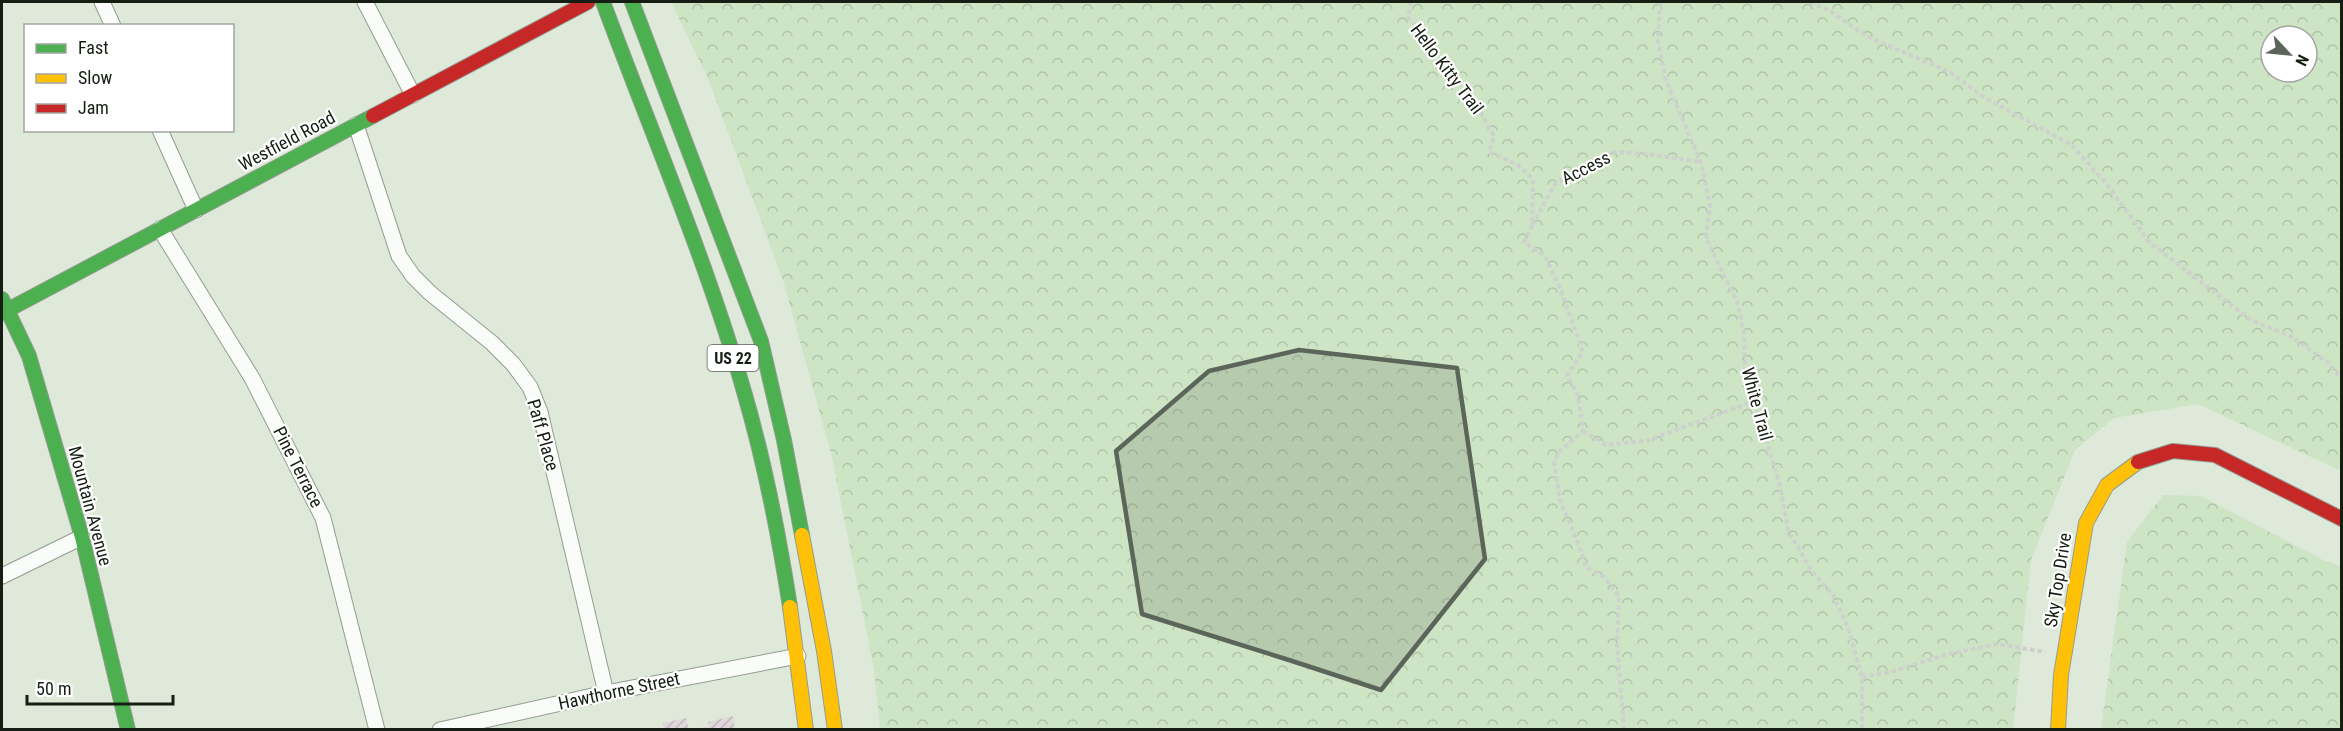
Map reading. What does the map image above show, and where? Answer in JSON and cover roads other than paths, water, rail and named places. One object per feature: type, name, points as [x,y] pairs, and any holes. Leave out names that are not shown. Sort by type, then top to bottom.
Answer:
[{"type":"main road","name":"Westfield Road","points":[[3,307],[160,229],[588,2]]},
{"type":"main road","name":"US 22","points":[[603,2],[730,348],[758,448],[778,537],[798,656],[806,729]]},
{"type":"main road","name":"US 22","points":[[632,2],[761,341],[791,475],[824,651],[835,729]]},
{"type":"main road","name":"Mountain Avenue","points":[[3,307],[29,356],[82,537],[128,729]]},
{"type":"main road","name":"Sky Top Drive","points":[[2058,729],[2061,675],[2086,523],[2107,485],[2141,460],[2173,451],[2215,455],[2342,519]]},
{"type":"street","points":[[102,2],[112,24]]},
{"type":"street","points":[[365,2],[413,95]]},
{"type":"street","name":"Paff Place","points":[[356,125],[399,256],[413,276],[429,292],[492,343],[513,364],[530,387],[540,412],[606,693]]},
{"type":"street","points":[[161,132],[196,210]]},
{"type":"street","name":"Pine Terrace","points":[[160,229],[252,378],[323,518],[377,729]]},
{"type":"street","points":[[2,576],[82,537]]},
{"type":"street","name":"Hawthorne Street","points":[[440,729],[606,693],[798,656]]}]
